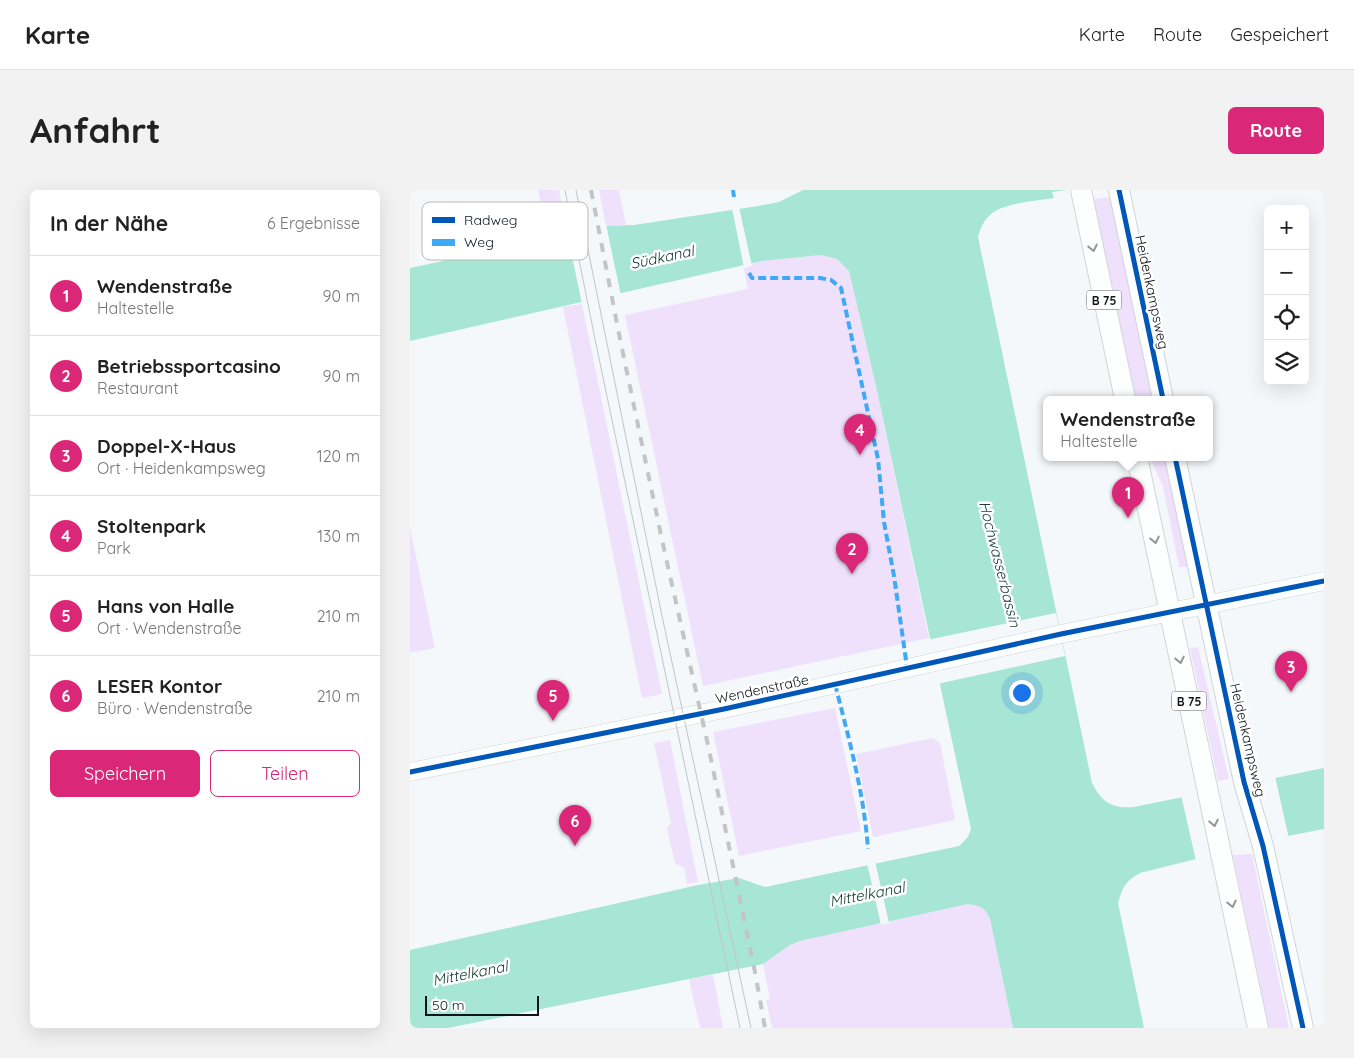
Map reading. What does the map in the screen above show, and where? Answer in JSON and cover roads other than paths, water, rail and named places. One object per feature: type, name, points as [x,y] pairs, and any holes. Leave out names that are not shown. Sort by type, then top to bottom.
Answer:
[{"type":"main road","name":"Heidenkampsweg","points":[[1119,190],[1162,396]]},
{"type":"main road","name":"B 75","points":[[1081,191],[1124,396]]},
{"type":"main road","name":"B 75","points":[[1138,461],[1258,1028]]},
{"type":"main road","name":"Heidenkampsweg","points":[[1176,461],[1244,782],[1263,846],[1302,1028]]},
{"type":"street","name":"Wendenstraße","points":[[410,772],[724,709],[1060,634],[1324,581]]},
{"type":"water","points":[[803,190],[1067,190],[1052,192],[1054,198],[1019,203],[1001,208],[989,216],[983,223],[978,237],[1092,783],[1100,795],[1109,803],[1120,807],[1134,807],[1324,768],[1324,829],[1288,836],[1140,873],[1128,882],[1123,888],[1118,903],[1144,1028],[1013,1028],[990,919],[982,908],[968,904],[800,941],[790,945],[763,964],[448,1028],[410,1028],[410,950],[698,885],[739,878],[765,887],[959,846],[968,837],[971,829],[876,386],[849,271],[837,259],[821,255],[762,261],[410,341],[410,268],[447,260],[588,260],[588,230],[606,226],[634,225],[779,202]]},
{"type":"tram line","points":[[565,190],[567,202]]},
{"type":"tram line","points":[[576,190],[578,202]]},
{"type":"tram line","points":[[588,249],[662,616],[751,1028]]},
{"type":"tram line","points":[[579,260],[740,1028]]},
{"type":"railway","points":[[591,190],[620,339],[662,540],[708,745],[765,1028]]},
{"type":"place","name":"Stoltenpark","points":[[860,455]]},
{"type":"place","name":"Wendenstraße","points":[[1128,518]]},
{"type":"place","name":"Betriebssportcasino","points":[[852,574]]},
{"type":"place","name":"Doppel-X-Haus","points":[[1291,692]]},
{"type":"place","name":"Hans von Halle","points":[[553,721]]},
{"type":"place","name":"LESER Kontor","points":[[575,846]]},
{"type":"water label","name":"Südkanal","points":[[662,257]]},
{"type":"water label","name":"Hochwasserbassin","points":[[1000,564]]},
{"type":"water label","name":"Mittelkanal","points":[[867,894]]},
{"type":"water label","name":"Mittelkanal","points":[[470,973]]}]
